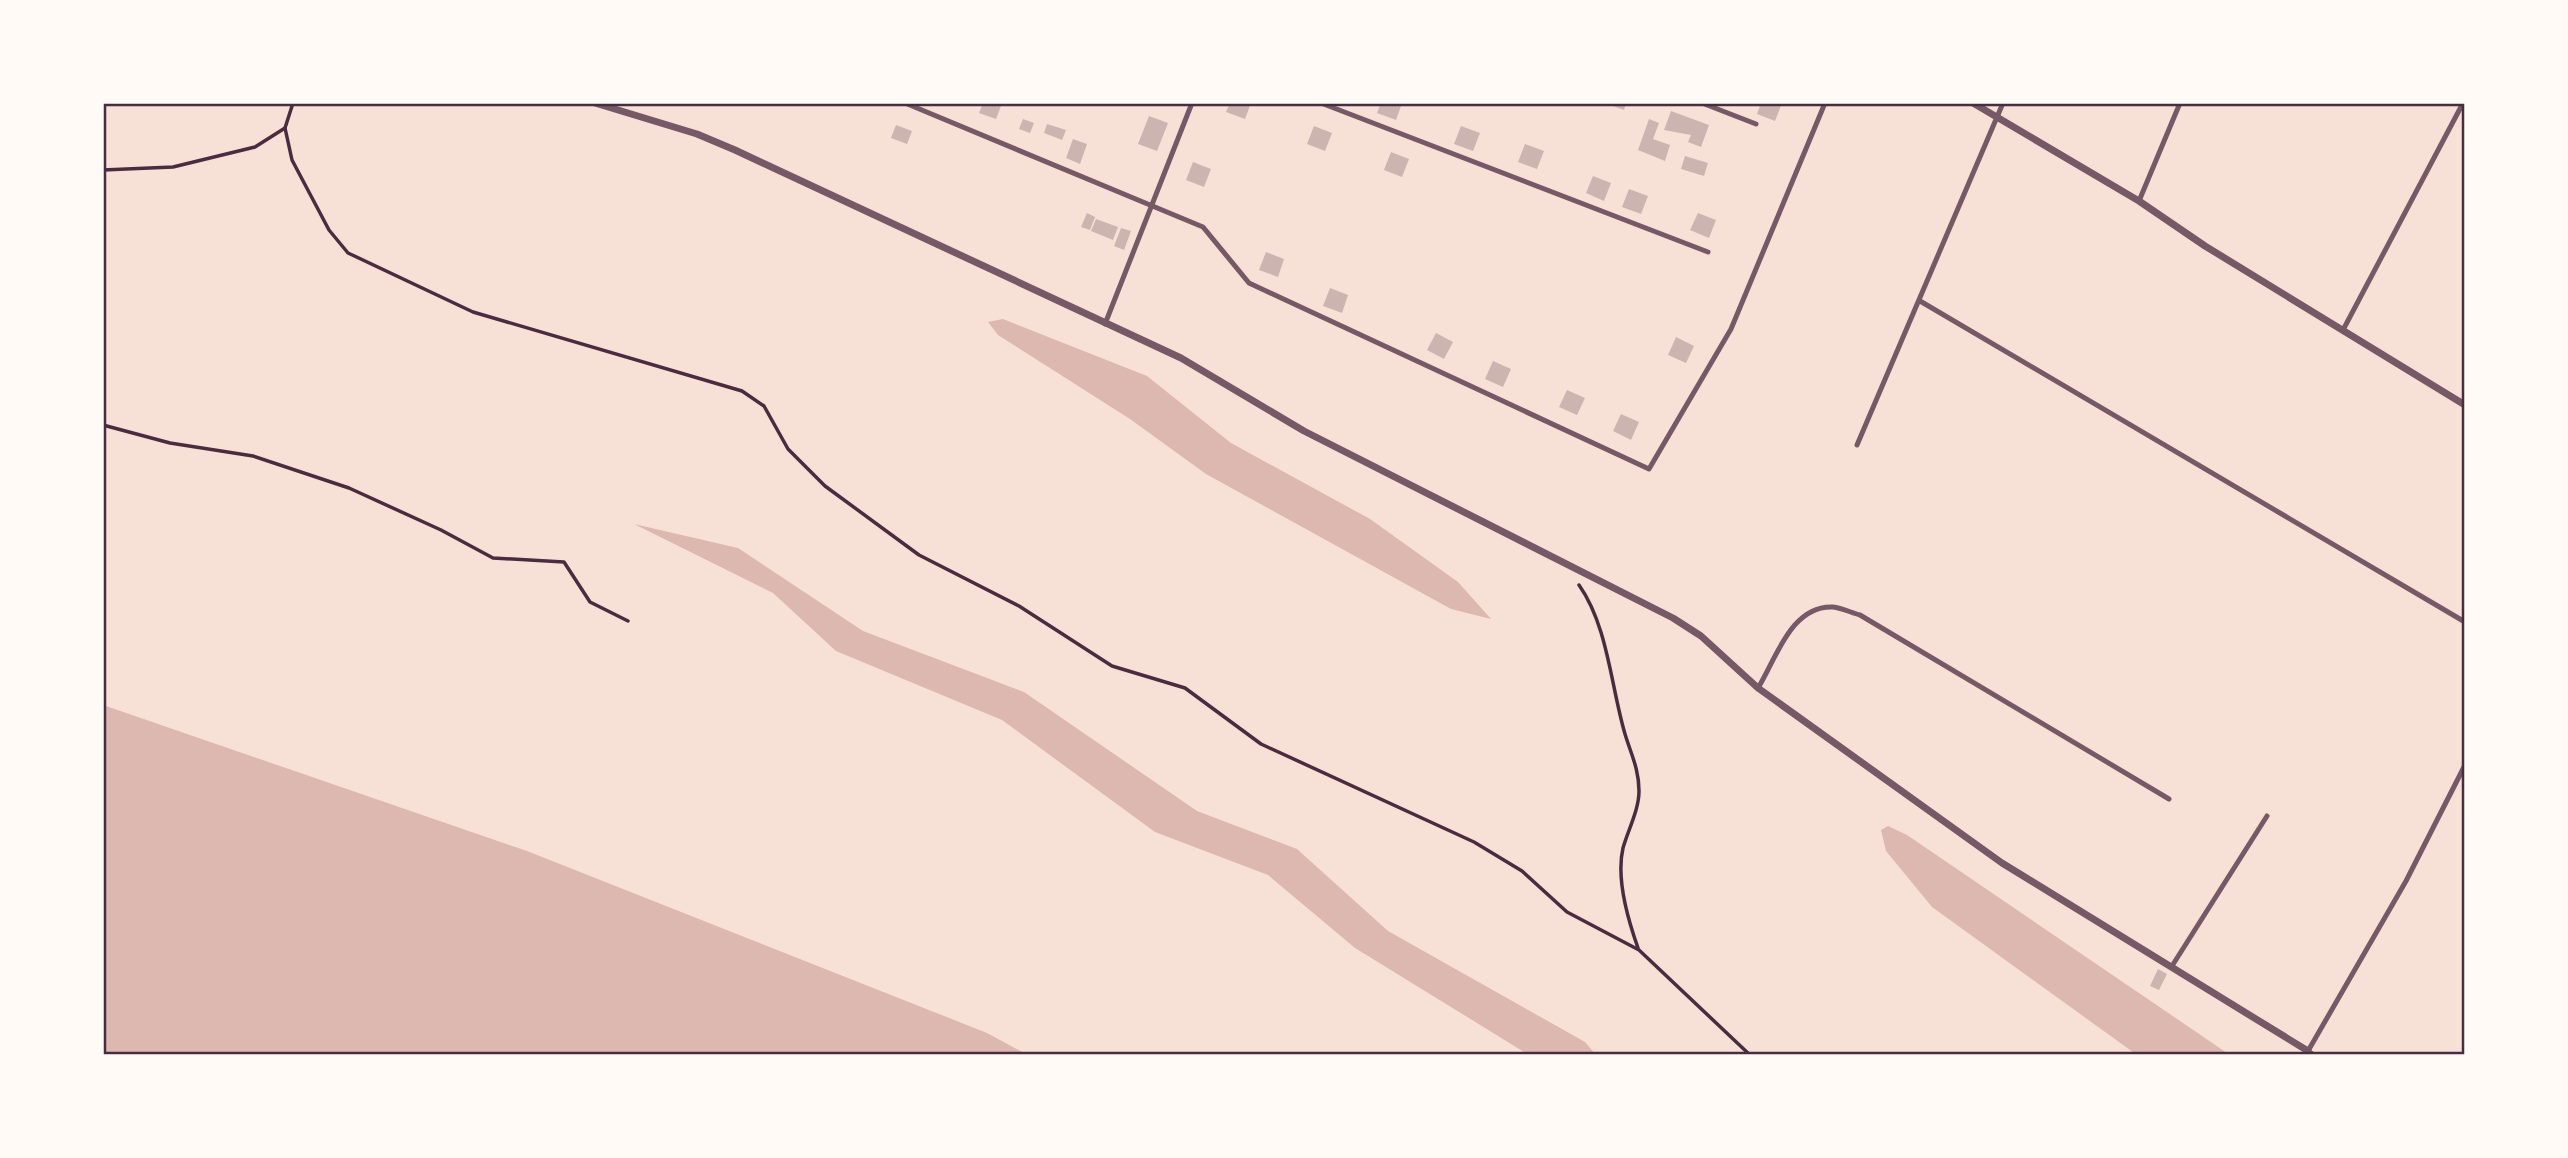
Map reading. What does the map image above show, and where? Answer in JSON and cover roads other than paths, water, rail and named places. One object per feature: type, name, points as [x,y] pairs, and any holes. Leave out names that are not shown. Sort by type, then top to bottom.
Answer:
[{"type":"street","points":[[595,103],[698,134],[1181,358],[1304,431],[1431,492],[1564,564],[1673,618],[1701,636],[1758,688],[2002,863],[2311,1053]]},
{"type":"street","points":[[1973,103],[2139,201],[2205,246],[2465,405]]},
{"type":"lane","points":[[905,103],[1050,161],[1203,227],[1249,283],[1649,470],[1731,329],[1825,103]]},
{"type":"lane","points":[[1105,324],[1192,103]]},
{"type":"lane","points":[[1321,103],[1708,252]]},
{"type":"lane","points":[[1702,103],[1756,124]]},
{"type":"lane","points":[[1857,445],[2003,103]]},
{"type":"lane","points":[[2139,201],[2180,103]]},
{"type":"lane","points":[[2343,330],[2463,103]]},
{"type":"lane","points":[[1920,301],[2465,622]]},
{"type":"lane","points":[[1758,688],[1794,624],[1812,610],[1834,607],[1860,615],[2169,799]]},
{"type":"lane","points":[[2311,1053],[2406,881],[2465,765]]},
{"type":"lane","points":[[2172,966],[2267,816]]}]
